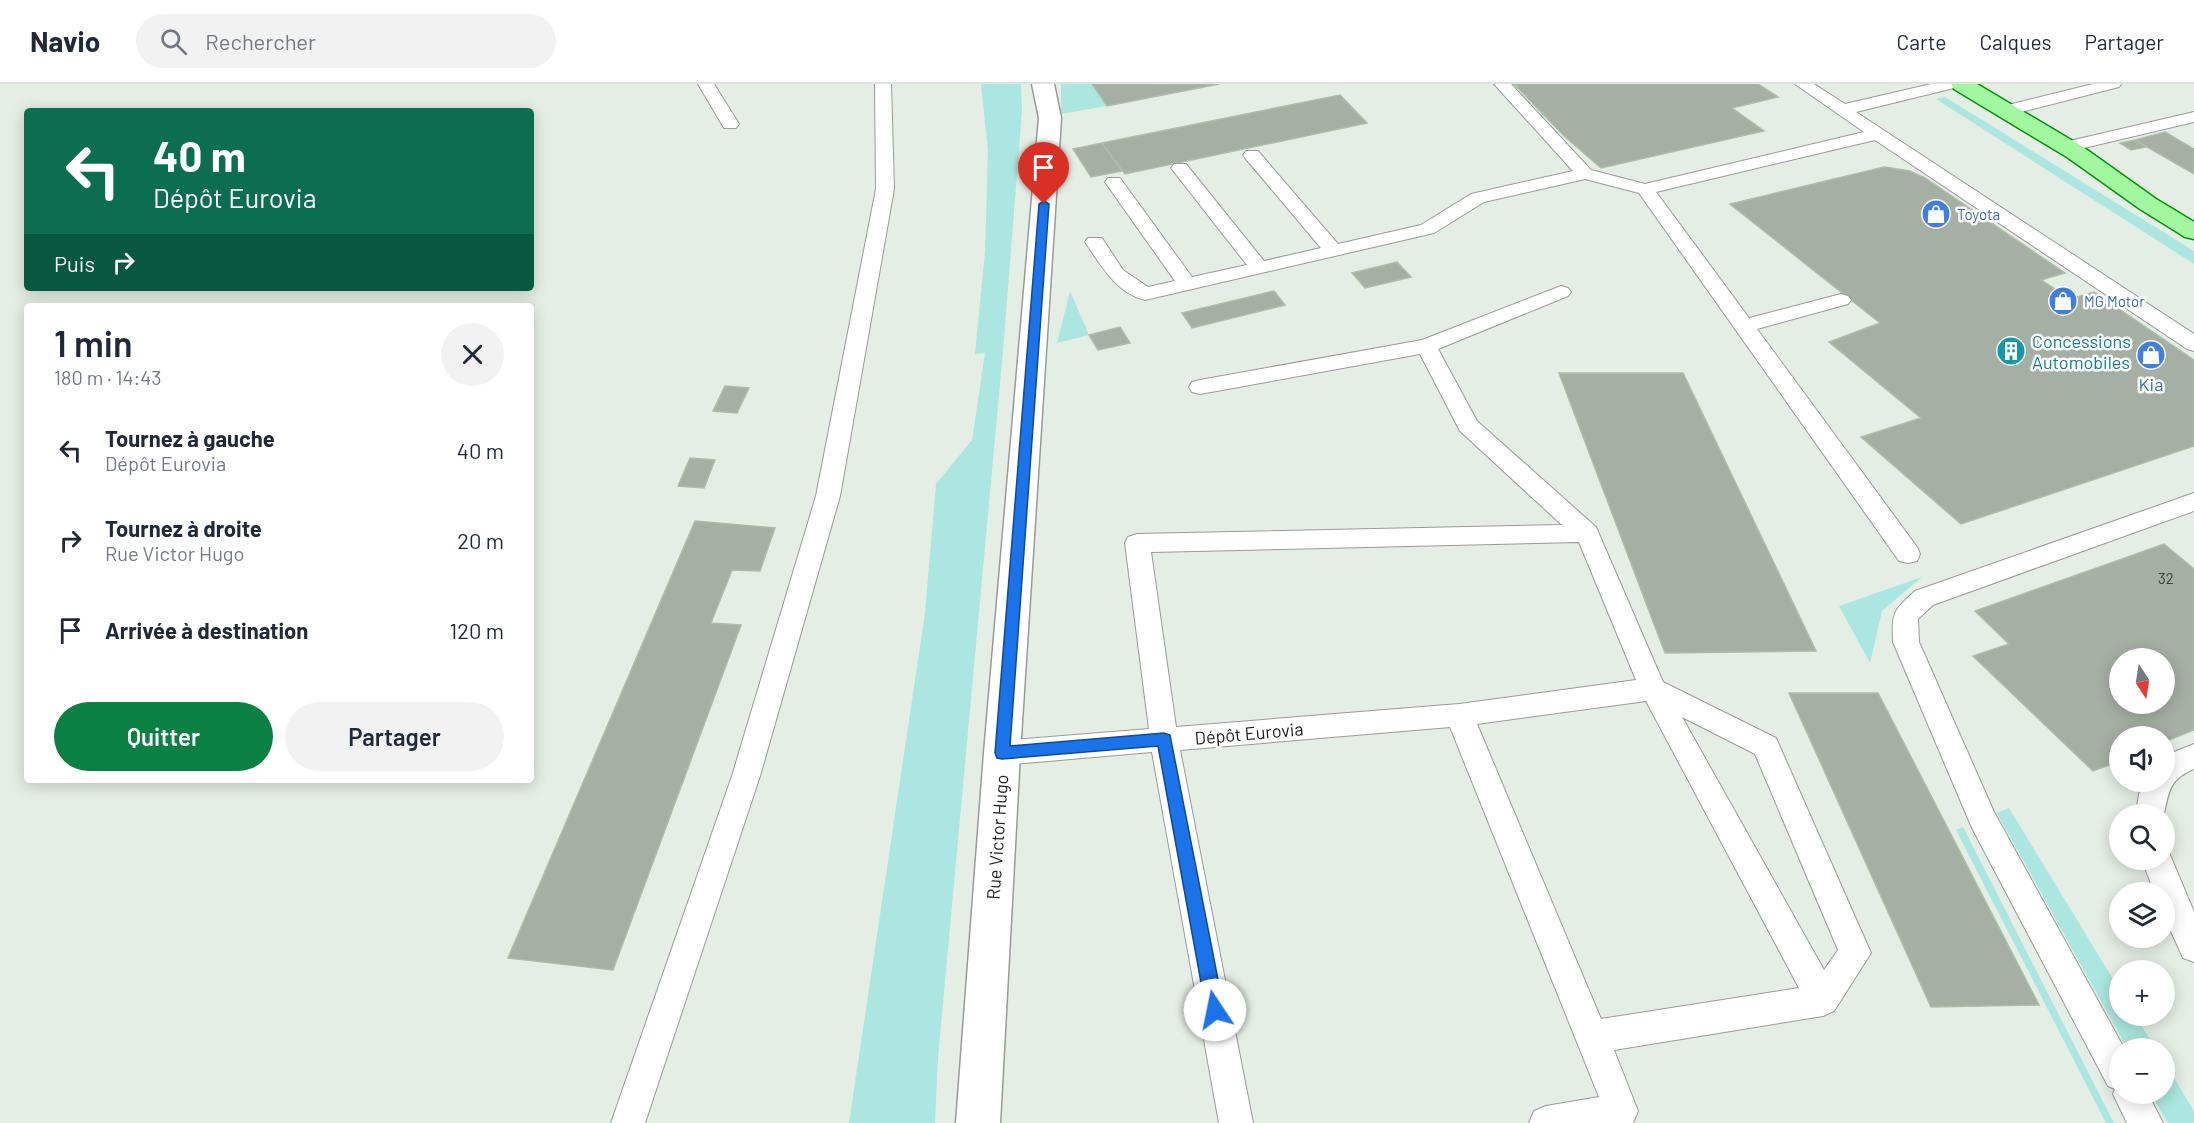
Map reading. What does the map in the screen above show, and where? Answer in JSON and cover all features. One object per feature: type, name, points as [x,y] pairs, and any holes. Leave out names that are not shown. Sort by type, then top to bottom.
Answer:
[{"type":"main road","points":[[1962,84],[2071,150],[2194,232]]},
{"type":"main road","points":[[2071,150],[2194,212]]},
{"type":"street","name":"Rue Victor Hugo","points":[[978,1123],[1002,753],[1050,118],[1043,84]]},
{"type":"lane","points":[[706,84],[730,124]]},
{"type":"lane","points":[[628,1123],[746,776],[828,496],[885,189],[883,84]]},
{"type":"lane","points":[[1502,84],[1585,174]]},
{"type":"lane","points":[[1842,110],[1952,84]]},
{"type":"lane","points":[[2006,111],[2113,84]]},
{"type":"lane","points":[[1808,87],[1831,86]]},
{"type":"lane","points":[[1808,87],[2194,344]]},
{"type":"lane","points":[[2071,150],[2194,117]]},
{"type":"lane","points":[[1095,242],[1116,274],[1145,294],[1427,228],[1478,198],[1585,174],[1645,189],[1879,134]]},
{"type":"lane","points":[[1252,155],[1333,250]]},
{"type":"lane","points":[[1180,168],[1259,267]]},
{"type":"lane","points":[[1114,182],[1186,284]]},
{"type":"lane","points":[[1645,189],[1908,554]]},
{"type":"lane","points":[[1200,387],[1426,346],[1561,292]]},
{"type":"lane","points":[[1744,326],[1841,300]]},
{"type":"lane","points":[[1426,346],[1468,426],[1587,533],[1653,689],[1823,1000]]},
{"type":"lane","points":[[2109,1054],[1982,819],[1906,642],[1905,615],[1924,598],[2193,504]]},
{"type":"lane","points":[[1236,1123],[1164,739],[1137,543],[1587,533]]},
{"type":"lane","points":[[1592,1038],[1823,1000],[1855,952],[1766,746],[1653,689]]},
{"type":"lane","name":"Dépôt Eurovia","points":[[1002,753],[1459,715],[1653,689]]},
{"type":"lane","points":[[1459,715],[1621,1110],[1546,1123]]},
{"type":"lane","points":[[2175,764],[2194,756]]},
{"type":"lane","points":[[2160,870],[2194,947]]},
{"type":"lane","points":[[2136,1104],[2146,1123]]},
{"type":"shaded area","points":[[981,84],[1021,84],[1022,111],[1003,351],[938,1058],[935,1123],[849,1123],[925,613],[936,484],[972,440],[985,353],[975,354],[985,252],[988,151]]},
{"type":"shaded area","points":[[1061,84],[1092,84],[1107,106],[1061,114]]},
{"type":"shaded area","points":[[1945,97],[2194,251],[2194,264],[1936,99]]},
{"type":"shaded area","points":[[1070,291],[1089,335],[1057,343]]},
{"type":"shaded area","points":[[1922,577],[1882,611],[1870,663],[1839,606]]},
{"type":"shaded area","points":[[2009,808],[2109,973],[2109,1015],[1997,813]]},
{"type":"shaded area","points":[[1963,827],[2114,1123],[2106,1123],[1956,830]]},
{"type":"shaded area","points":[[2115,1026],[2142,1026],[2149,1038],[2121,1038]]},
{"type":"shaded area","points":[[2175,1080],[2194,1111],[2194,1123],[2168,1123],[2157,1104],[2175,1104]]},
{"type":"building","points":[[1092,84],[1219,84],[1107,106]]},
{"type":"building","points":[[1514,84],[1758,84],[1778,97],[1732,108],[1764,131],[1601,168],[1564,136]]},
{"type":"building","points":[[1340,95],[1367,123],[1125,174],[1102,143]]},
{"type":"building","points":[[2165,132],[2194,149],[2194,174],[2135,140]]},
{"type":"building","points":[[2135,140],[2146,147],[2131,150],[2120,143]]},
{"type":"building","points":[[1102,143],[1122,171],[1091,177],[1073,149]]},
{"type":"building","name":"Concessions Automobiles","points":[[1884,167],[1910,171],[1925,178],[2065,273],[2041,280],[2070,299],[2094,292],[2194,360],[2194,446],[1961,524],[1861,437],[1921,418],[1829,342],[1880,323],[1730,204]]},
{"type":"building","points":[[1397,262],[1411,277],[1365,288],[1352,273]]},
{"type":"building","points":[[1274,291],[1285,305],[1192,328],[1182,313]]},
{"type":"building","points":[[1120,327],[1130,343],[1098,350],[1089,335]]},
{"type":"building","points":[[1559,373],[1683,373],[1816,651],[1665,653]]},
{"type":"building","points":[[725,386],[749,388],[737,413],[713,411]]},
{"type":"building","points":[[690,458],[715,460],[704,488],[678,486]]},
{"type":"building","points":[[695,521],[775,528],[760,571],[732,570],[711,623],[741,625],[613,970],[508,958]]},
{"type":"building","points":[[2164,544],[2194,569],[2194,730],[2175,738],[2175,726],[2109,726],[2109,765],[2093,771],[1973,656],[2009,644],[1975,611]]},
{"type":"building","points":[[1789,693],[1878,693],[2039,1005],[1931,1007]]},
{"type":"place","name":"Toyota","points":[[1936,214]]},
{"type":"place","name":"MG Motor","points":[[2063,301]]},
{"type":"place","name":"Concessions Automobiles","points":[[2011,351]]},
{"type":"place","name":"Kia","points":[[2151,355]]},
{"type":"route","points":[[1044,204],[1002,753],[1164,739],[1215,1010]]}]
